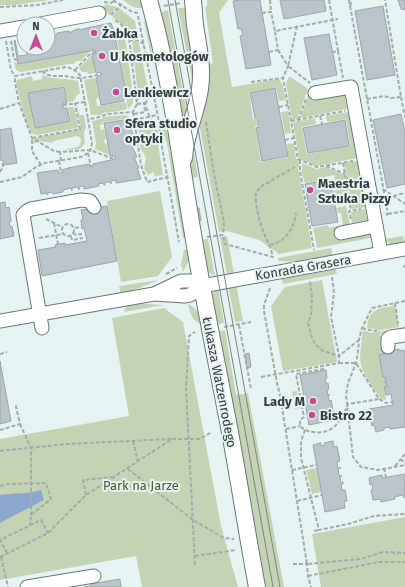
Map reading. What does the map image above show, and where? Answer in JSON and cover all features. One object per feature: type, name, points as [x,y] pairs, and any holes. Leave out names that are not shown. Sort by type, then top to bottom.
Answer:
[{"type":"street","name":"Łukasza Watzenrodego","points":[[184,177],[184,153],[200,90],[202,76],[202,62],[196,30],[187,1]]},
{"type":"street","name":"Łukasza Watzenrodego","points":[[156,3],[157,29],[257,587]]},
{"type":"street","points":[[56,22],[104,15]]},
{"type":"street","points":[[4,30],[16,28]]},
{"type":"street","points":[[311,92],[351,87],[381,253]]},
{"type":"street","points":[[42,328],[23,219],[25,213],[31,209],[81,200],[90,201],[94,207]]},
{"type":"street","points":[[341,233],[376,226]]},
{"type":"street","name":"Konrada Grasera","points":[[0,321],[154,294],[190,295],[202,286],[405,249]]},
{"type":"street","points":[[388,347],[388,339],[402,331]]},
{"type":"street","points":[[27,587],[94,576]]},
{"type":"path","points":[[0,7],[37,5],[63,0]]},
{"type":"path","points":[[114,0],[122,4],[130,11],[138,13],[179,242]]},
{"type":"path","points":[[270,0],[278,50],[288,66],[311,92],[298,120]]},
{"type":"path","points":[[329,0],[338,51],[333,52]]},
{"type":"path","points":[[350,6],[352,0]]},
{"type":"path","points":[[385,0],[405,117]]},
{"type":"path","points":[[156,3],[187,1]]},
{"type":"path","points":[[104,15],[122,4]]},
{"type":"path","points":[[262,13],[271,12]]},
{"type":"path","points":[[113,19],[124,28],[129,40],[137,104],[133,113],[141,165],[147,182],[168,178]]},
{"type":"path","points":[[275,31],[338,19]]},
{"type":"path","points":[[297,26],[288,66],[283,78],[298,159],[300,160],[300,171],[314,250]]},
{"type":"path","points":[[4,30],[14,59],[18,60]]},
{"type":"path","points":[[129,40],[136,40],[144,44]]},
{"type":"path","points":[[269,52],[278,50]]},
{"type":"path","points":[[75,70],[91,53],[96,52]]},
{"type":"path","points":[[0,182],[22,177],[42,165],[81,157],[90,150],[92,143],[80,75],[75,70],[66,67],[16,76],[15,82],[19,103],[32,138],[32,151],[42,165]]},
{"type":"path","points":[[42,71],[48,75],[80,78],[101,74]]},
{"type":"path","points":[[343,78],[349,77]]},
{"type":"path","points":[[251,82],[283,78]]},
{"type":"path","points":[[136,99],[153,96]]},
{"type":"path","points":[[367,99],[384,96],[391,98],[401,97]]},
{"type":"path","points":[[88,119],[107,114],[145,112],[144,104],[148,97]]},
{"type":"path","points":[[63,105],[85,102]]},
{"type":"path","points":[[0,109],[19,103]]},
{"type":"path","points":[[32,138],[80,129],[75,103]]},
{"type":"path","points":[[137,104],[144,104]]},
{"type":"path","points":[[144,104],[154,129],[160,136]]},
{"type":"path","points":[[279,107],[288,105]]},
{"type":"path","points":[[291,121],[349,110]]},
{"type":"path","points":[[134,120],[157,115]]},
{"type":"path","points":[[320,116],[322,124]]},
{"type":"path","points":[[206,119],[214,174],[223,218],[223,235],[225,244],[273,257],[270,245],[261,226],[255,200],[256,192],[262,186],[295,167]]},
{"type":"path","points":[[32,138],[54,151],[90,150],[111,158],[114,157]]},
{"type":"path","points":[[285,140],[294,138]]},
{"type":"path","points":[[60,152],[61,172]]},
{"type":"path","points":[[88,153],[91,167]]},
{"type":"path","points":[[0,172],[3,167],[2,160]]},
{"type":"path","points":[[300,160],[317,167],[358,160]]},
{"type":"path","points":[[343,163],[351,210]]},
{"type":"path","points":[[326,166],[345,174]]},
{"type":"path","points":[[346,179],[363,187]]},
{"type":"path","points":[[383,189],[405,204]]},
{"type":"path","points":[[393,196],[405,193]]},
{"type":"path","points":[[335,203],[349,200]]},
{"type":"path","points":[[388,214],[405,211]]},
{"type":"path","points":[[270,245],[277,243],[286,237],[295,221],[296,212]]},
{"type":"path","points":[[44,218],[62,227]]},
{"type":"path","points":[[54,223],[58,244]]},
{"type":"path","points":[[62,227],[65,224],[69,224],[73,225],[74,228]]},
{"type":"path","points":[[62,227],[63,234]]},
{"type":"path","points":[[74,228],[81,227]]},
{"type":"path","points":[[71,236],[74,228]]},
{"type":"path","points":[[73,233],[76,235],[82,234]]},
{"type":"path","points":[[33,239],[63,234],[71,236],[72,240],[83,238]]},
{"type":"path","points":[[205,238],[223,235]]},
{"type":"path","points":[[164,276],[171,270],[177,268]]},
{"type":"path","points":[[332,277],[334,293],[331,317],[339,363]]},
{"type":"path","points":[[310,282],[312,298],[311,315],[308,323],[312,338],[315,344],[323,351],[339,356]]},
{"type":"path","points":[[270,288],[264,305],[264,311],[286,429],[308,576],[311,587]]},
{"type":"path","points":[[402,459],[405,464],[378,470],[361,467],[353,457],[346,395],[348,383],[356,363],[362,328],[372,308],[405,301]]},
{"type":"path","points":[[395,303],[402,331]]},
{"type":"path","points":[[222,328],[251,322]]},
{"type":"path","points":[[239,325],[251,390]]},
{"type":"path","points":[[195,332],[189,336],[186,388],[195,565]]},
{"type":"path","points":[[339,356],[359,340]]},
{"type":"path","points":[[0,354],[7,352]]},
{"type":"path","points":[[261,377],[339,363],[356,363]]},
{"type":"path","points":[[356,363],[379,399],[386,403],[392,402]]},
{"type":"path","points":[[296,374],[324,369]]},
{"type":"path","points":[[296,370],[304,417],[300,420],[300,426]]},
{"type":"path","points":[[348,404],[379,399]]},
{"type":"path","points":[[17,404],[16,407],[20,424],[31,448],[30,525]]},
{"type":"path","points":[[300,426],[305,430],[320,433],[328,431],[334,427],[344,414],[348,404]]},
{"type":"path","points":[[0,430],[20,424]]},
{"type":"path","points":[[286,429],[300,426]]},
{"type":"path","points":[[305,430],[301,441],[300,450],[320,530]]},
{"type":"path","points":[[0,452],[66,444],[188,438],[200,439],[212,432]]},
{"type":"path","points":[[8,587],[0,557],[48,533],[86,495],[172,439]]},
{"type":"path","points":[[133,441],[138,462]]},
{"type":"path","points":[[394,466],[405,454]]},
{"type":"path","points":[[292,470],[316,465]]},
{"type":"path","points":[[127,468],[193,520],[224,538],[234,539]]},
{"type":"path","points":[[384,468],[386,477]]},
{"type":"path","points":[[86,495],[83,480],[114,477]]},
{"type":"path","points":[[0,486],[8,484],[46,483],[52,499],[31,515]]},
{"type":"path","points":[[297,501],[322,495]]},
{"type":"path","points":[[314,531],[348,524],[374,516],[405,514]]},
{"type":"path","points":[[7,553],[0,540],[30,525],[41,520],[48,533]]},
{"type":"path","points":[[195,556],[236,550]]},
{"type":"path","points":[[294,564],[361,559],[383,552],[405,553]]},
{"type":"path","points":[[308,576],[379,562],[405,562]]},
{"type":"green space","points":[[0,0],[49,0],[16,5],[0,5]]},
{"type":"green space","points":[[123,0],[140,0],[144,7],[135,7]]},
{"type":"green space","points":[[207,0],[228,0],[219,13],[232,87],[279,79],[282,84],[286,100],[279,101],[276,87],[249,93],[253,119],[256,119],[258,126],[255,127],[261,162],[288,157],[287,144],[294,143],[296,159],[299,161],[298,167],[312,248],[279,254],[259,240],[227,231],[219,232],[198,117],[209,81],[209,64],[213,63],[205,7],[207,7]]},
{"type":"green space","points":[[105,4],[117,7],[110,15],[103,10]]},
{"type":"green space","points":[[119,8],[135,21],[138,39],[131,38],[125,27],[112,16]]},
{"type":"green space","points":[[178,8],[188,8],[194,49],[194,89]]},
{"type":"green space","points":[[168,10],[188,119],[183,135],[159,13]]},
{"type":"green space","points":[[147,16],[151,33],[152,60],[144,22]]},
{"type":"green space","points":[[120,29],[126,43],[132,88],[133,103],[128,109],[116,31]]},
{"type":"green space","points":[[132,40],[139,42],[149,95],[138,96]]},
{"type":"green space","points":[[90,51],[81,61],[76,61],[74,64],[21,72],[16,70],[14,62],[20,64]]},
{"type":"green space","points":[[92,55],[95,73],[88,74],[87,72],[82,72],[79,68]]},
{"type":"green space","points":[[42,75],[51,78],[78,81],[80,93],[76,96],[74,101],[68,102],[64,86],[28,93],[34,128],[71,121],[68,107],[73,107],[75,109],[78,126],[77,128],[36,135],[31,133],[23,112],[16,83],[17,80],[32,76],[33,81],[42,79]]},
{"type":"green space","points":[[289,77],[308,89],[297,119],[292,120],[286,83]]},
{"type":"green space","points":[[95,78],[99,98],[96,99],[97,106],[126,102],[127,109],[122,111],[105,112],[100,115],[91,115],[84,80]]},
{"type":"green space","points":[[311,88],[345,94],[347,109],[300,118]]},
{"type":"green space","points":[[77,106],[80,115],[84,115],[86,127],[84,133],[85,143],[80,149],[65,150],[78,147],[81,143],[81,139],[78,136],[57,140],[51,143],[41,141],[33,144],[36,138],[81,129]]},
{"type":"green space","points":[[288,111],[291,133],[285,134],[281,112]]},
{"type":"green space","points":[[348,112],[357,158],[316,166],[299,158],[293,122],[315,118],[316,124],[302,127],[307,154],[350,146],[346,119],[327,122],[326,116]]},
{"type":"green space","points":[[126,115],[129,118],[103,122],[103,124],[100,125],[101,130],[104,129],[106,139],[104,140],[105,144],[107,144],[109,155],[95,149],[96,143],[92,120],[94,121],[103,117]]},
{"type":"green space","points":[[149,119],[158,144],[163,175],[155,176],[153,172],[148,175],[144,168],[146,158],[140,147],[141,139],[137,126],[141,120],[146,121]]},
{"type":"green space","points":[[165,127],[171,144],[188,237],[183,238],[167,144],[162,130]]},
{"type":"green space","points":[[192,141],[198,177],[190,178],[189,169]]},
{"type":"green space","points":[[357,161],[361,185],[347,179],[344,163]]},
{"type":"green space","points":[[302,163],[316,169],[326,167],[344,175],[347,195],[335,198],[333,191],[337,190],[334,175],[320,178],[319,181],[305,183],[302,174]]},
{"type":"green space","points":[[348,182],[362,188],[365,207],[352,209]]},
{"type":"green space","points":[[160,191],[172,257],[158,276],[121,282],[107,201]]},
{"type":"green space","points":[[346,206],[350,225],[337,228],[339,239],[370,233],[371,238],[317,248],[313,228],[328,225],[329,228],[343,225],[341,213],[337,213],[336,208]]},
{"type":"green space","points":[[365,209],[367,220],[352,223],[351,212]]},
{"type":"green space","points":[[227,236],[234,274],[227,275],[220,237]]},
{"type":"green space","points":[[403,236],[405,243],[394,245],[387,242],[385,239]]},
{"type":"green space","points":[[208,239],[215,276],[206,271],[200,240]]},
{"type":"green space","points":[[189,248],[189,260],[183,272],[181,264],[184,250]]},
{"type":"green space","points":[[331,248],[333,257],[295,262],[279,261],[279,265],[278,258]]},
{"type":"green space","points":[[335,266],[337,274],[283,284],[281,276]]},
{"type":"green space","points":[[159,280],[121,295],[119,286]]},
{"type":"green space","points":[[322,280],[337,362],[283,371],[271,306],[285,287]]},
{"type":"green space","points":[[236,284],[243,321],[235,322],[228,285]]},
{"type":"green space","points":[[218,288],[224,323],[216,325],[211,295]]},
{"type":"green space","points":[[132,303],[164,305],[124,312],[126,307]]},
{"type":"green space","points":[[188,304],[198,312],[202,324],[194,319]]},
{"type":"green space","points":[[395,306],[399,327],[381,330],[367,328],[372,313],[379,309]]},
{"type":"green space","name":"Park na Jarze","points":[[164,308],[183,322],[221,526],[238,587],[142,587],[136,556],[0,580],[0,439],[129,416],[112,318]]},
{"type":"green space","points":[[405,327],[405,330],[380,334],[384,354],[379,355],[383,377],[385,377],[386,381],[384,382],[386,382],[387,387],[384,387],[386,400],[381,399],[368,380],[361,364],[360,355],[363,330],[371,333]]},
{"type":"green space","points":[[225,330],[236,395],[248,393],[284,587],[263,587],[217,332]]},
{"type":"green space","points":[[297,391],[300,408],[295,409],[292,392]]},
{"type":"green space","points":[[317,468],[321,492],[312,494],[306,470]]},
{"type":"green space","points":[[405,517],[405,587],[321,587],[312,534]]},
{"type":"water","points":[[41,490],[44,500],[0,523],[0,495]]},
{"type":"building","points":[[260,0],[271,65],[246,69],[240,36],[243,35],[241,29],[238,29],[233,1]]},
{"type":"building","points":[[280,0],[324,0],[326,11],[284,19]]},
{"type":"building","points":[[398,0],[405,0],[405,10],[401,9]]},
{"type":"building","points":[[383,6],[395,75],[367,80],[355,11]]},
{"type":"building","points":[[111,23],[114,31],[126,94],[123,95],[124,101],[101,105],[96,78],[101,75],[100,72],[96,73],[92,54],[96,54],[95,50],[18,64],[17,56],[56,56],[57,33],[69,31],[69,33],[77,29],[80,30]]},
{"type":"building","points":[[329,34],[337,75],[312,80],[304,38]]},
{"type":"building","points":[[15,40],[16,45],[16,52],[14,41]]},
{"type":"building","points":[[64,87],[67,103],[63,103],[63,108],[67,108],[70,121],[35,128],[28,93]]},
{"type":"building","points":[[275,88],[288,156],[262,161],[256,128],[259,127],[257,118],[255,118],[250,93]]},
{"type":"building","points":[[401,114],[405,132],[405,184],[387,188],[373,120]]},
{"type":"building","points":[[130,119],[128,120],[135,145],[132,146],[137,157],[134,157],[139,168],[137,168],[141,179],[116,183],[116,180],[111,181],[111,184],[110,182],[105,182],[105,185],[103,183],[98,184],[99,186],[84,189],[84,186],[79,187],[79,190],[78,187],[72,188],[72,191],[71,188],[63,190],[63,192],[53,194],[52,192],[48,193],[47,195],[47,193],[41,194],[37,173],[58,170],[59,173],[68,168],[89,164],[90,167],[93,166],[93,164],[115,159],[115,155],[110,156],[104,123]]},
{"type":"building","points":[[345,120],[349,146],[308,153],[303,128]]},
{"type":"building","points":[[11,128],[17,163],[4,165],[3,160],[0,160],[0,130]]},
{"type":"building","points":[[330,180],[338,222],[312,226],[305,184]]},
{"type":"building","points":[[5,202],[6,208],[9,207],[11,221],[9,222],[10,227],[12,226],[14,236],[0,239],[0,203]]},
{"type":"building","points":[[107,206],[117,261],[42,276],[38,250],[56,247],[55,245],[65,243],[65,245],[87,241],[84,228],[82,229],[81,220],[83,219],[81,210]]},
{"type":"building","points":[[195,208],[199,208],[201,221],[197,221]]},
{"type":"building","points":[[399,349],[399,351],[404,350],[405,353],[405,427],[390,429],[390,427],[384,428],[384,430],[376,432],[374,425],[372,426],[369,409],[393,405],[391,394],[386,395],[384,387],[387,387],[386,382],[384,383],[386,381],[385,377],[383,377],[379,355],[384,354],[383,352]]},
{"type":"building","points":[[249,353],[251,367],[247,368],[245,354]]},
{"type":"building","points":[[0,361],[11,421],[0,424]]},
{"type":"building","points":[[326,370],[327,378],[325,379],[326,384],[328,383],[328,395],[330,395],[328,396],[329,401],[331,400],[335,420],[326,422],[326,419],[322,420],[323,422],[309,425],[300,375]]},
{"type":"building","points":[[333,441],[334,447],[337,446],[340,461],[337,462],[338,468],[341,468],[338,469],[339,475],[342,476],[340,476],[341,483],[343,482],[343,484],[341,484],[342,490],[345,490],[347,501],[344,501],[345,508],[325,512],[313,445],[321,443],[321,446],[325,445],[324,443]]},
{"type":"building","points":[[405,474],[404,498],[403,495],[394,497],[395,499],[381,502],[380,499],[373,500],[371,490],[373,489],[372,484],[370,485],[369,478],[382,475],[382,478]]},
{"type":"building","points":[[120,579],[121,587],[84,587],[91,586],[91,584]]},
{"type":"tram line","points":[[168,0],[273,587]]},
{"type":"tram line","points":[[175,0],[280,587]]},
{"type":"place","name":"Żabka","points":[[94,33]]},
{"type":"place","name":"U kosmetologów","points":[[102,56]]},
{"type":"place","name":"Lenkiewicz","points":[[116,92]]},
{"type":"place","name":"Sfera studio optyki","points":[[117,130]]},
{"type":"place","name":"Maestria Sztuka Pizzy","points":[[310,190]]},
{"type":"place","name":"Lady M","points":[[313,401]]},
{"type":"place","name":"Bistro 22","points":[[312,415]]}]
